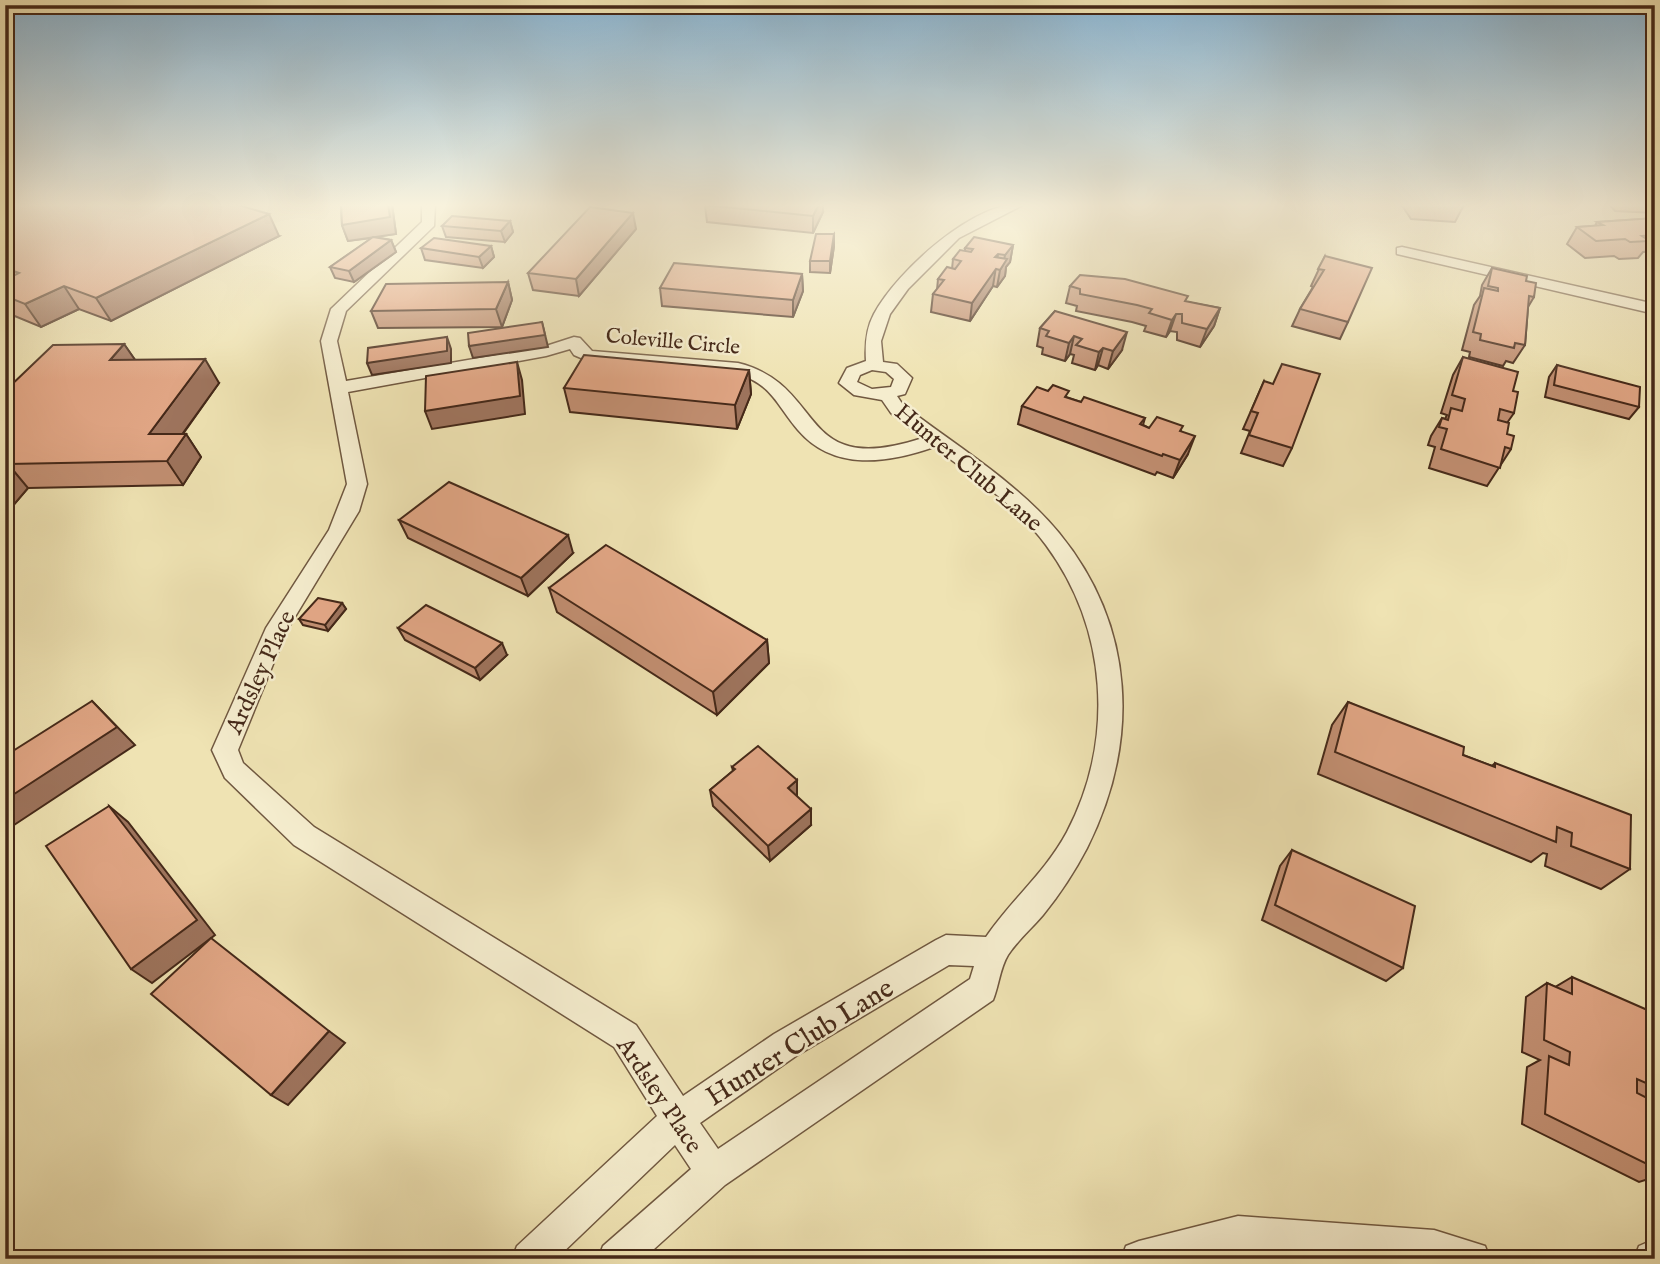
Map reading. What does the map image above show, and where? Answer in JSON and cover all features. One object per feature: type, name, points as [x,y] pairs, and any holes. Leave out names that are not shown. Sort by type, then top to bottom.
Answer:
[{"type":"street","name":"Ardsley Place","points":[[388,263],[340,309],[329,341],[357,484],[349,511],[276,628],[225,750],[234,770],[304,836],[625,1036],[713,1173]]},
{"type":"street","points":[[875,366],[873,341],[882,314],[903,286],[926,263]]},
{"type":"street","points":[[1454,263],[1655,309]]},
{"type":"street","name":"Coleville Circle","points":[[338,388],[546,351],[574,342],[580,351],[588,356],[738,368],[761,375],[775,383],[816,438],[841,452],[879,457],[896,453],[928,435]]},
{"type":"street","points":[[875,366],[891,368],[902,378],[899,390],[887,394],[860,394],[848,383],[853,372],[875,366]]},
{"type":"street","name":"Hunter Club Lane","points":[[617,1259],[713,1173],[982,989],[993,952],[1035,902],[1069,855],[1092,812],[1105,770],[1113,726],[1113,682],[1103,638],[1084,587],[1055,541],[1019,504],[897,410],[887,394]]},
{"type":"street","name":"Hunter Club Lane","points":[[530,1259],[678,1119],[785,1045],[946,950],[993,952]]},
{"type":"street","points":[[1139,1259],[1238,1234],[1434,1248],[1472,1259]]},
{"type":"building","points":[[5,263],[168,263],[96,298],[64,286],[25,304],[5,296],[5,280],[19,273],[5,268]]},
{"type":"building","points":[[336,263],[360,263],[349,271],[330,267]]},
{"type":"building","points":[[537,263],[590,263],[576,279],[528,273]]},
{"type":"building","points":[[674,263],[802,274],[793,300],[660,288]]},
{"type":"building","points":[[960,263],[1004,263],[1000,270],[996,269],[972,303],[933,294],[944,280],[938,279],[947,267],[955,269]]},
{"type":"building","points":[[1321,263],[1352,263],[1372,268],[1348,322],[1300,309],[1324,270],[1318,269]]},
{"type":"building","points":[[1492,268],[1527,276],[1526,281],[1536,283],[1534,297],[1529,296],[1525,345],[1515,343],[1514,348],[1480,340],[1481,334],[1473,332],[1484,288],[1498,291],[1498,288],[1488,286]]},
{"type":"building","points":[[1080,275],[1125,279],[1188,296],[1185,301],[1220,308],[1207,329],[1182,323],[1182,314],[1176,314],[1172,320],[1149,313],[1152,309],[1080,294],[1080,289],[1070,286]]},
{"type":"building","points":[[508,282],[496,309],[371,311],[386,284]]},
{"type":"building","points":[[1055,311],[1127,332],[1113,351],[1103,348],[1099,352],[1076,345],[1082,339],[1074,336],[1069,343],[1046,336],[1049,331],[1040,328]]},
{"type":"building","points":[[542,322],[545,335],[469,346],[468,333]]},
{"type":"building","points":[[447,337],[447,351],[367,363],[368,348]]},
{"type":"building","points":[[124,344],[110,360],[205,359],[149,434],[186,434],[167,461],[5,466],[5,391],[53,345]]},
{"type":"building","points":[[584,355],[749,370],[735,405],[564,388]]},
{"type":"building","points":[[1463,357],[1518,372],[1513,391],[1518,392],[1514,413],[1500,409],[1498,420],[1509,423],[1507,434],[1514,436],[1511,449],[1505,447],[1500,468],[1441,449],[1447,429],[1439,427],[1442,418],[1448,420],[1451,408],[1462,411],[1465,399],[1452,395]]},
{"type":"building","points":[[517,362],[520,396],[425,411],[426,376]]},
{"type":"building","points":[[1282,364],[1320,374],[1292,448],[1249,435],[1258,413],[1251,411],[1264,381],[1273,384]]},
{"type":"building","points":[[1557,365],[1640,387],[1639,407],[1554,385]]},
{"type":"building","points":[[1053,385],[1069,391],[1065,397],[1081,402],[1084,397],[1145,418],[1140,424],[1149,428],[1157,417],[1183,426],[1180,431],[1195,436],[1180,460],[1022,406],[1037,387],[1048,391]]},
{"type":"building","points":[[449,482],[568,535],[521,578],[399,520]]},
{"type":"building","points":[[606,545],[767,640],[713,692],[549,588]]},
{"type":"building","points":[[318,598],[342,603],[325,625],[299,619]]},
{"type":"building","points":[[426,605],[502,643],[475,668],[398,628]]},
{"type":"building","points":[[92,701],[117,727],[5,800],[5,756]]},
{"type":"building","points":[[1348,702],[1464,747],[1463,755],[1495,767],[1495,763],[1631,815],[1630,869],[1571,846],[1572,833],[1557,827],[1556,842],[1335,752]]},
{"type":"building","points":[[758,746],[797,780],[788,788],[811,809],[768,846],[710,790]]},
{"type":"building","points":[[109,806],[197,920],[131,969],[46,846]]},
{"type":"building","points":[[1292,850],[1415,906],[1403,968],[1275,905]]},
{"type":"building","points":[[211,938],[329,1031],[271,1095],[151,994]]},
{"type":"building","points":[[1572,977],[1652,1012],[1655,1087],[1637,1079],[1637,1093],[1655,1102],[1655,1168],[1545,1114],[1549,1056],[1569,1065],[1570,1052],[1544,1040],[1547,983],[1572,994]]}]
